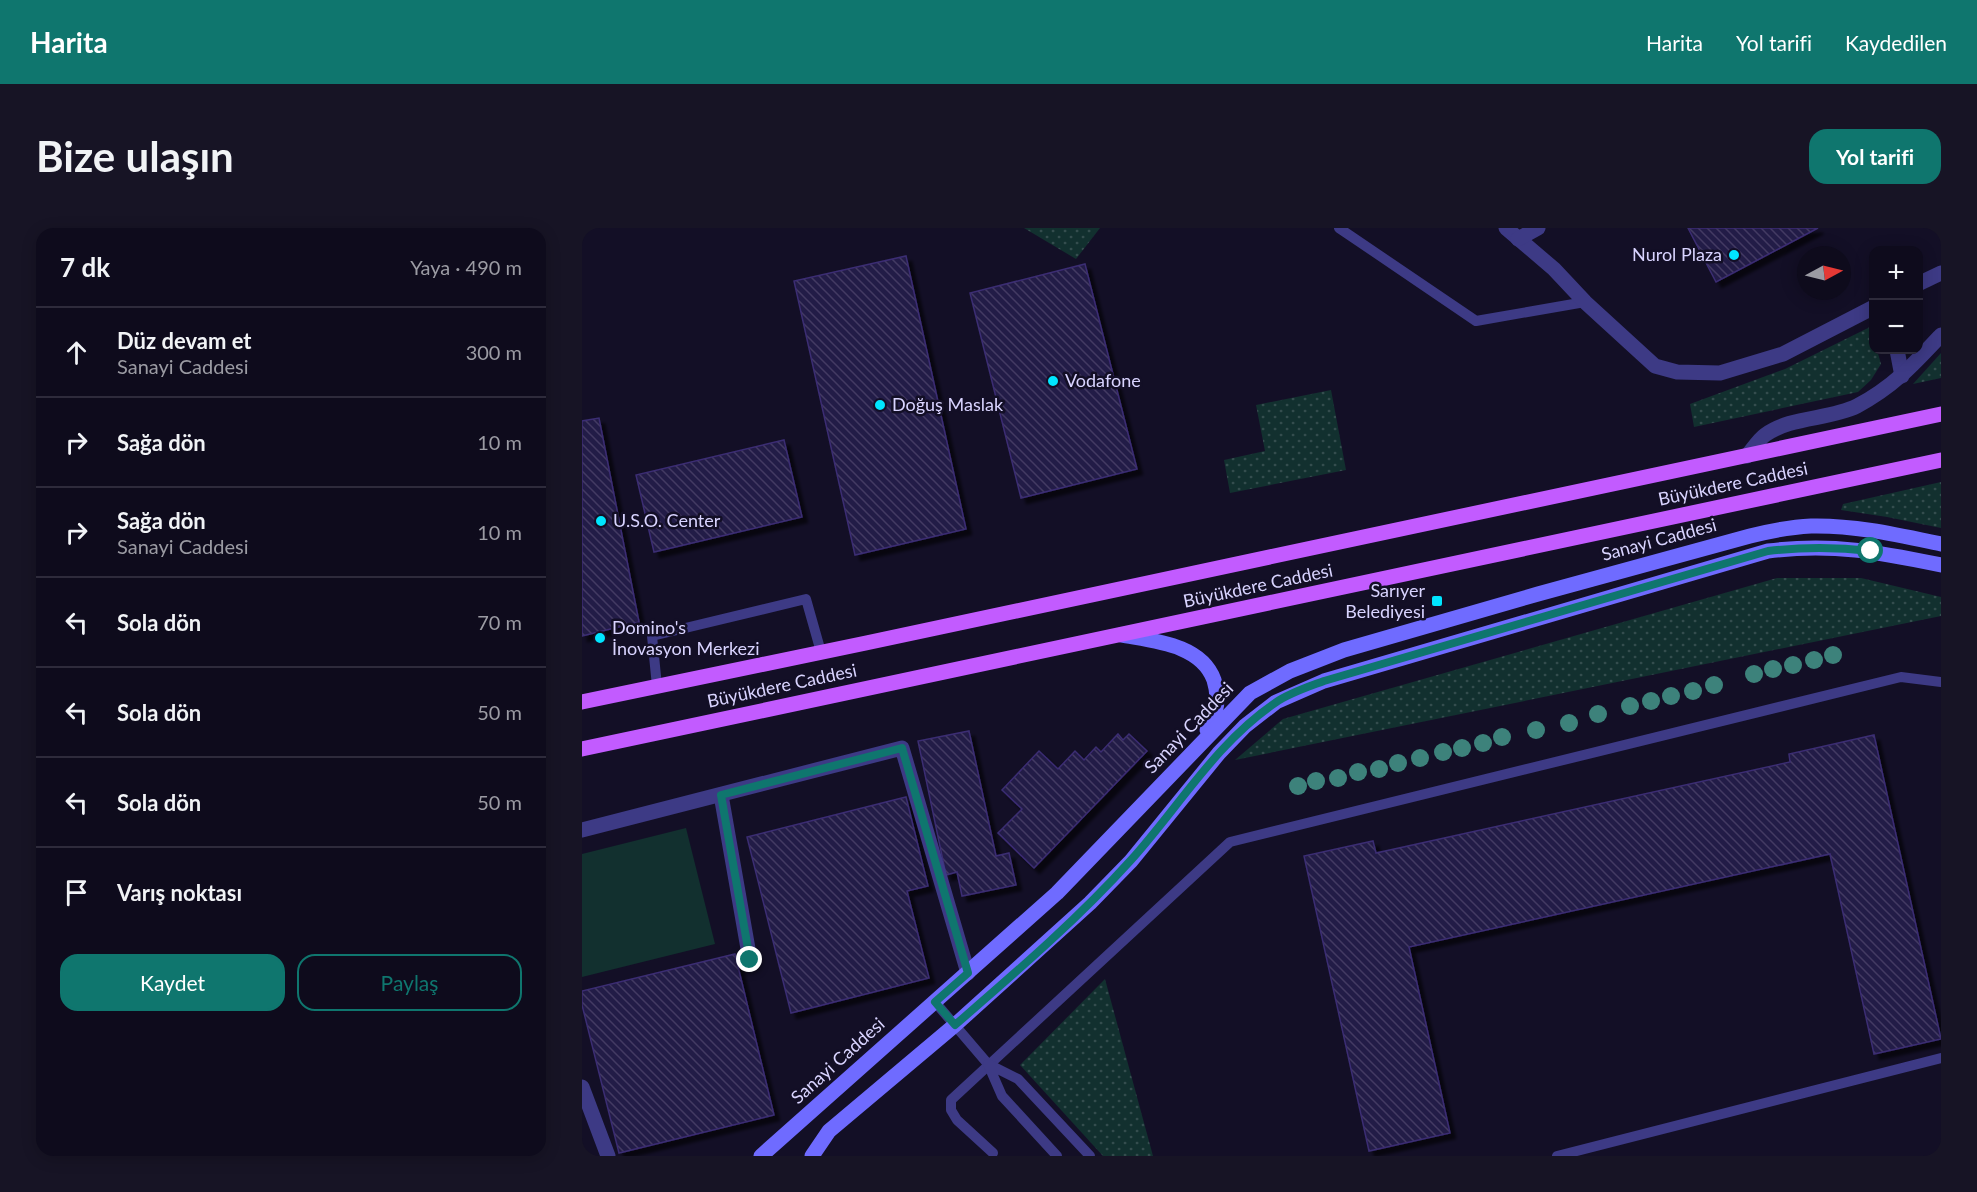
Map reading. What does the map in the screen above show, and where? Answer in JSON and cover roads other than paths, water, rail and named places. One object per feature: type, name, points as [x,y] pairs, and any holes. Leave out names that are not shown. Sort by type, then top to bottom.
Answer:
[{"type":"main road","name":"Büyükdere Caddesi","points":[[582,702],[1941,414]]},
{"type":"main road","name":"Büyükdere Caddesi","points":[[582,749],[1941,460]]},
{"type":"street","points":[[1506,228],[1554,269],[1585,302],[1654,366],[1677,372],[1720,373],[1783,354],[1869,310]]},
{"type":"street","points":[[1518,238],[1538,228]]},
{"type":"street","points":[[1923,282],[1941,273]]},
{"type":"street","points":[[1747,456],[1764,435],[1776,428],[1855,407],[1902,376],[1941,335]]},
{"type":"street","points":[[1898,354],[1902,376]]},
{"type":"street","name":"Sanayi Caddesi","points":[[761,1156],[1057,893],[1250,693],[1290,671],[1315,660],[1527,597],[1780,529],[1845,527],[1941,544]]},
{"type":"street","points":[[812,1156],[829,1131],[955,1025],[1090,903],[1154,834],[1219,753],[1245,726],[1276,702],[1295,692],[1407,656],[1768,551],[1800,547],[1834,547],[1871,551],[1941,565]]},
{"type":"street","points":[[1121,635],[1163,642],[1179,648],[1201,660],[1210,669],[1217,689],[1216,712],[1201,742]]},
{"type":"street","points":[[582,830],[902,748],[968,973]]},
{"type":"street","points":[[721,795],[750,960]]},
{"type":"street","points":[[582,1087],[608,1156]]},
{"type":"street","points":[[761,1156],[770,1154],[781,1156]]},
{"type":"lane","points":[[1339,228],[1476,321],[1585,302]]},
{"type":"lane","points":[[657,686],[652,636],[806,599],[821,652]]},
{"type":"lane","points":[[993,1153],[957,1120],[951,1110],[951,1100],[1230,842],[1901,676],[1941,682]]},
{"type":"lane","points":[[935,1002],[988,1064],[1002,1096],[1057,1156]]},
{"type":"lane","points":[[1557,1156],[1941,1058]]},
{"type":"lane","points":[[988,1064],[1018,1079],[1090,1156]]},
{"type":"place","name":"Nurol Plaza","points":[[1734,255]]},
{"type":"place","name":"Vodafone","points":[[1053,381]]},
{"type":"place","name":"Doğuş Maslak","points":[[880,405]]},
{"type":"place","name":"U.S.O. Center","points":[[601,521]]},
{"type":"place","name":"Sarıyer Belediyesi","points":[[1437,601]]},
{"type":"place","name":"Domino's İnovasyon Merkezi","points":[[600,638]]}]
